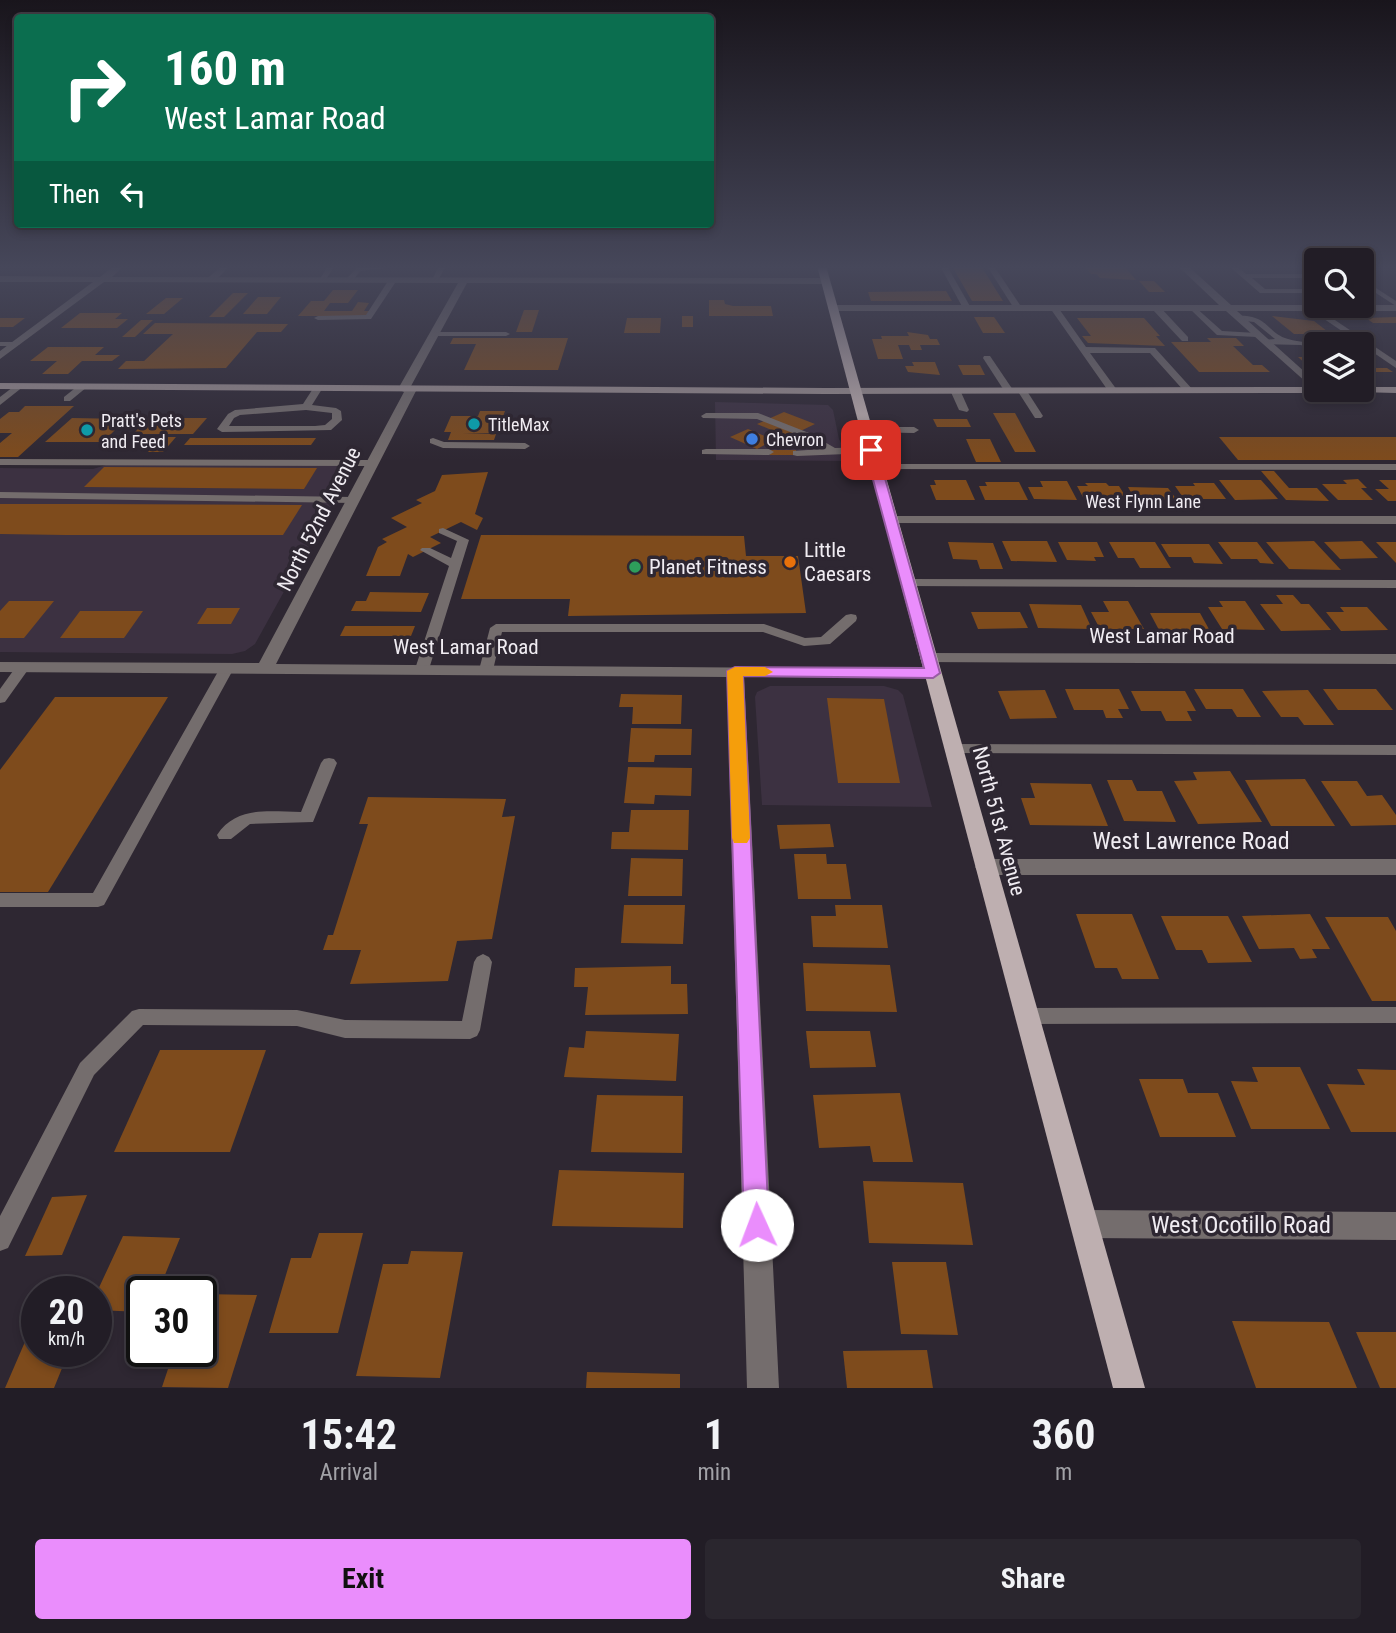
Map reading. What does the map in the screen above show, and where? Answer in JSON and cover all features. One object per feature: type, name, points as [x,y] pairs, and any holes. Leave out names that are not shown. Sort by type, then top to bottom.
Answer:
[{"type":"main road","name":"North 51st Avenue","points":[[840,331],[1129,1388]]},
{"type":"main road","points":[[0,386],[855,391],[1304,389]]},
{"type":"main road","points":[[1375,390],[1396,390]]},
{"type":"street","points":[[0,356],[34,331]]},
{"type":"street","name":"North 52nd Avenue","points":[[265,668],[372,463],[437,331]]},
{"type":"street","points":[[1254,331],[1304,378]]},
{"type":"street","name":"West Flynn Lane","points":[[891,520],[1396,520]]},
{"type":"street","name":"West Lamar Road","points":[[0,667],[735,671],[1396,659]]},
{"type":"street","points":[[735,671],[763,1388]]},
{"type":"street","name":"West Lawrence Road","points":[[986,867],[1396,867]]},
{"type":"street","name":"West Ocotillo Road","points":[[1085,1224],[1396,1226]]},
{"type":"lane","points":[[1071,331],[1112,390]]},
{"type":"lane","points":[[1177,331],[1185,339]]},
{"type":"lane","points":[[1218,331],[1304,343]]},
{"type":"lane","points":[[1270,331],[1283,341]]},
{"type":"lane","points":[[1347,331],[1396,365]]},
{"type":"lane","points":[[435,334],[506,334]]},
{"type":"lane","points":[[0,344],[16,344]]},
{"type":"lane","points":[[1086,350],[1152,350],[1188,390]]},
{"type":"lane","points":[[987,358],[1008,390]]},
{"type":"lane","points":[[0,402],[20,386]]},
{"type":"lane","points":[[67,399],[82,387]]},
{"type":"lane","points":[[306,407],[317,389]]},
{"type":"lane","points":[[955,390],[964,410]]},
{"type":"lane","points":[[1022,390],[1038,416]]},
{"type":"lane","points":[[306,407],[336,411],[337,420],[328,428],[222,429],[231,416],[245,411],[306,407]]},
{"type":"lane","points":[[706,416],[758,416],[806,435],[831,450]]},
{"type":"lane","points":[[871,449],[914,430]]},
{"type":"lane","points":[[433,441],[443,445],[525,446]]},
{"type":"lane","points":[[797,453],[871,449],[1396,467]]},
{"type":"lane","points":[[706,452],[769,452]]},
{"type":"lane","points":[[0,462],[372,463]]},
{"type":"lane","points":[[0,495],[353,500]]},
{"type":"lane","points":[[422,669],[463,540],[443,531]]},
{"type":"lane","points":[[426,550],[454,565]]},
{"type":"lane","points":[[908,583],[1396,584]]},
{"type":"lane","points":[[486,670],[496,628],[764,628],[804,642],[825,641],[851,618]]},
{"type":"lane","points":[[0,699],[23,667]]},
{"type":"lane","points":[[0,900],[98,900],[227,668]]},
{"type":"lane","points":[[954,749],[1396,750]]},
{"type":"lane","points":[[225,835],[246,818],[309,823],[329,763]]},
{"type":"lane","points":[[0,1240],[87,1069],[139,1017],[297,1018],[345,1029],[470,1030],[483,962]]},
{"type":"lane","points":[[1027,1016],[1396,1016]]},
{"type":"shaded area","points":[[715,402],[828,405],[833,410],[839,439],[850,461],[716,460]]},
{"type":"shaded area","points":[[106,465],[354,465],[255,644],[245,651],[232,654],[0,652],[0,468],[93,469]]},
{"type":"shaded area","points":[[770,686],[884,686],[898,690],[903,695],[932,807],[762,805],[755,697],[757,692]]},
{"type":"building","points":[[129,331],[142,331],[135,337],[122,337]]},
{"type":"building","points":[[147,331],[282,331],[257,332],[226,368],[118,369],[126,361],[144,361],[173,334],[143,334]]},
{"type":"building","points":[[624,331],[660,331],[660,333],[624,333]]},
{"type":"building","points":[[982,331],[1005,333],[983,333]]},
{"type":"building","points":[[1087,331],[1155,331],[1160,336],[1156,336],[1165,346],[1088,343],[1082,336],[1091,336]]},
{"type":"building","points":[[1290,331],[1328,332],[1304,332],[1294,334]]},
{"type":"building","points":[[907,332],[928,335],[930,339],[937,339],[940,345],[920,345],[922,350],[911,350],[909,345],[898,345],[903,359],[878,359],[872,339],[882,339],[881,336],[909,336]]},
{"type":"building","points":[[453,338],[568,338],[558,370],[464,370],[476,344],[450,344]]},
{"type":"building","points":[[1207,338],[1236,338],[1244,346],[1233,346],[1253,365],[1262,365],[1270,372],[1199,372],[1171,342],[1211,342]]},
{"type":"building","points":[[48,347],[104,347],[95,355],[120,355],[112,361],[82,361],[68,374],[42,374],[57,361],[30,361]]},
{"type":"building","points":[[912,362],[935,362],[940,375],[908,372],[905,366],[914,366]]},
{"type":"building","points":[[958,365],[980,365],[985,375],[963,375]]},
{"type":"building","points":[[1374,367],[1387,368],[1393,372],[1374,372]]},
{"type":"building","points":[[25,406],[74,406],[18,457],[0,457],[0,443],[12,433],[0,433],[0,419],[9,412],[19,412]]},
{"type":"building","name":"TitleMax","points":[[480,411],[505,411],[497,433],[463,434],[496,434],[494,440],[448,440],[451,432],[444,432],[451,416],[478,416]]},
{"type":"building","points":[[784,412],[815,424],[788,437],[757,424]]},
{"type":"building","points":[[993,413],[1015,413],[1036,452],[1015,452]]},
{"type":"building","name":"Pratt's Pets and Feed","points":[[72,418],[126,419],[103,442],[45,442]]},
{"type":"building","points":[[149,418],[207,418],[193,434],[133,434]]},
{"type":"building","points":[[933,419],[967,419],[971,427],[937,427]]},
{"type":"building","name":"Chevron","points":[[748,429],[774,440],[757,449],[730,437]]},
{"type":"building","points":[[161,437],[176,437],[163,452],[148,452]]},
{"type":"building","points":[[1219,437],[1396,437],[1396,460],[1238,460]]},
{"type":"building","points":[[190,438],[316,438],[311,445],[184,445]]},
{"type":"building","points":[[966,439],[990,439],[1001,462],[976,462]]},
{"type":"building","points":[[769,450],[796,450],[797,455],[770,455]]},
{"type":"building","points":[[104,467],[317,468],[304,489],[84,487]]},
{"type":"building","points":[[1261,471],[1274,471],[1289,488],[1317,488],[1329,501],[1286,500]]},
{"type":"building","points":[[488,472],[475,514],[483,518],[477,530],[461,522],[430,537],[441,543],[413,557],[408,554],[400,576],[366,576],[378,547],[387,542],[382,539],[407,527],[391,518],[422,503],[416,500],[435,491],[442,475]]},
{"type":"building","points":[[1358,479],[1367,488],[1361,488],[1373,500],[1338,500],[1322,484],[1347,484],[1343,480]]},
{"type":"building","points":[[934,480],[966,480],[975,500],[936,500],[930,485],[936,485]]},
{"type":"building","points":[[1219,480],[1261,480],[1278,499],[1235,500]]},
{"type":"building","points":[[1379,480],[1396,480],[1396,501],[1388,501],[1375,489],[1389,489]]},
{"type":"building","points":[[1040,481],[1067,481],[1077,500],[1034,499],[1028,487],[1043,487]]},
{"type":"building","points":[[985,482],[1019,482],[1028,500],[985,500],[979,486],[987,486]]},
{"type":"building","points":[[1085,483],[1119,486],[1127,499],[1084,499],[1077,486],[1088,486]]},
{"type":"building","points":[[1193,483],[1214,483],[1226,499],[1184,499],[1175,486],[1195,486]]},
{"type":"building","points":[[1128,487],[1168,488],[1177,500],[1135,500]]},
{"type":"building","points":[[0,504],[302,505],[283,535],[65,535],[0,534]]},
{"type":"building","points":[[481,535],[744,536],[746,556],[798,556],[806,613],[568,616],[570,599],[461,599]]},
{"type":"building","points":[[1002,541],[1047,541],[1057,562],[1011,561]]},
{"type":"building","points":[[1314,541],[1341,570],[1289,569],[1266,542]]},
{"type":"building","points":[[1362,541],[1378,558],[1340,559],[1324,542]]},
{"type":"building","points":[[948,542],[993,543],[1003,569],[980,569],[977,560],[953,559]]},
{"type":"building","points":[[1058,542],[1097,542],[1104,557],[1094,557],[1096,561],[1067,560]]},
{"type":"building","points":[[1109,542],[1155,542],[1171,568],[1140,568],[1134,558],[1118,558]]},
{"type":"building","points":[[1218,542],[1257,542],[1274,564],[1260,563],[1257,559],[1231,559]]},
{"type":"building","points":[[1376,542],[1396,542],[1396,563]]},
{"type":"building","points":[[1161,544],[1209,544],[1223,564],[1194,563],[1191,557],[1169,557]]},
{"type":"building","points":[[370,592],[429,593],[421,612],[351,611],[356,601],[366,601]]},
{"type":"building","points":[[1276,595],[1293,595],[1301,604],[1309,604],[1331,630],[1281,631],[1260,604],[1283,604]]},
{"type":"building","points":[[9,601],[54,601],[24,638],[0,638],[0,611]]},
{"type":"building","points":[[1103,601],[1128,601],[1144,629],[1100,629],[1091,612],[1109,612]]},
{"type":"building","points":[[1219,601],[1245,601],[1265,630],[1222,629],[1208,607],[1223,607]]},
{"type":"building","points":[[1029,604],[1081,605],[1092,629],[1038,628]]},
{"type":"building","points":[[1340,607],[1367,607],[1388,630],[1341,631],[1326,612],[1344,612]]},
{"type":"building","points":[[207,608],[240,608],[231,624],[197,624]]},
{"type":"building","points":[[80,611],[143,611],[124,638],[60,638]]},
{"type":"building","points":[[971,612],[1020,612],[1028,628],[978,629]]},
{"type":"building","points":[[1150,613],[1200,613],[1210,631],[1159,630]]},
{"type":"building","points":[[345,626],[415,626],[411,636],[340,636]]},
{"type":"building","points":[[1065,689],[1119,689],[1129,709],[1118,709],[1123,718],[1106,718],[1103,710],[1074,710]]},
{"type":"building","points":[[1194,689],[1243,689],[1261,717],[1237,717],[1232,709],[1206,709]]},
{"type":"building","points":[[1323,689],[1376,689],[1393,710],[1338,710]]},
{"type":"building","points":[[1045,690],[1057,718],[1010,719],[998,691]]},
{"type":"building","points":[[1308,690],[1334,725],[1304,725],[1298,717],[1281,717],[1262,691]]},
{"type":"building","points":[[1131,691],[1185,691],[1196,711],[1187,711],[1192,721],[1166,721],[1161,711],[1141,711]]},
{"type":"building","points":[[621,694],[682,695],[681,724],[632,724],[633,707],[619,707]]},
{"type":"building","points":[[55,697],[168,697],[48,892],[0,892],[0,770]]},
{"type":"building","points":[[827,698],[884,699],[900,783],[838,783]]},
{"type":"building","points":[[631,728],[692,729],[691,755],[655,755],[654,762],[628,762]]},
{"type":"building","points":[[628,767],[692,768],[691,796],[655,795],[654,804],[624,803]]},
{"type":"building","points":[[1230,771],[1262,822],[1198,824],[1174,781],[1197,780],[1193,772]]},
{"type":"building","points":[[1305,779],[1335,826],[1271,826],[1245,780]]},
{"type":"building","points":[[1107,780],[1132,780],[1137,791],[1162,791],[1176,822],[1124,821]]},
{"type":"building","points":[[1321,781],[1357,781],[1367,796],[1382,795],[1396,815],[1396,825],[1351,826]]},
{"type":"building","points":[[1030,783],[1091,784],[1108,826],[1030,825],[1021,798],[1035,798]]},
{"type":"building","points":[[368,797],[506,799],[502,817],[515,816],[492,939],[457,941],[448,981],[350,984],[361,950],[323,950],[328,935],[333,935],[368,824],[359,824]]},
{"type":"building","points":[[631,810],[689,810],[688,850],[611,849],[612,832],[629,832]]},
{"type":"building","points":[[830,824],[834,847],[780,849],[777,825]]},
{"type":"building","points":[[794,854],[826,854],[827,864],[846,864],[851,899],[798,899]]},
{"type":"building","points":[[631,858],[683,859],[682,896],[628,896]]},
{"type":"building","points":[[624,905],[685,905],[683,944],[621,943]]},
{"type":"building","points":[[835,905],[882,905],[888,948],[813,947],[811,916],[836,916]]},
{"type":"building","points":[[1076,914],[1132,914],[1159,979],[1122,979],[1117,968],[1095,968]]},
{"type":"building","points":[[1310,914],[1330,949],[1312,949],[1317,958],[1300,959],[1294,948],[1259,949],[1242,916]]},
{"type":"building","points":[[1161,916],[1228,916],[1252,962],[1208,963],[1202,950],[1176,950]]},
{"type":"building","points":[[1325,917],[1388,917],[1396,931],[1396,1001],[1372,1001]]},
{"type":"building","points":[[803,963],[890,965],[897,1012],[806,1011]]},
{"type":"building","points":[[671,966],[671,984],[687,984],[688,1014],[585,1015],[588,987],[574,987],[575,968]]},
{"type":"building","points":[[586,1031],[679,1034],[676,1081],[564,1077],[569,1047],[584,1048]]},
{"type":"building","points":[[806,1031],[870,1031],[876,1067],[810,1068]]},
{"type":"building","points":[[160,1050],[266,1050],[230,1152],[114,1152]]},
{"type":"building","points":[[1252,1067],[1300,1067],[1330,1129],[1251,1129],[1231,1081],[1258,1082]]},
{"type":"building","points":[[1357,1069],[1396,1070],[1396,1132],[1351,1132],[1327,1084],[1365,1085]]},
{"type":"building","points":[[1139,1079],[1183,1079],[1188,1093],[1218,1093],[1236,1137],[1160,1137]]},
{"type":"building","points":[[900,1093],[913,1162],[873,1162],[870,1146],[819,1148],[813,1095]]},
{"type":"building","points":[[597,1095],[683,1096],[682,1153],[591,1152]]},
{"type":"building","points":[[559,1170],[684,1173],[683,1228],[552,1226]]},
{"type":"building","points":[[863,1181],[963,1183],[973,1245],[869,1243]]},
{"type":"building","points":[[87,1195],[62,1255],[25,1256],[52,1197]]},
{"type":"building","points":[[319,1233],[363,1233],[338,1333],[269,1333],[291,1258],[311,1258]]},
{"type":"building","points":[[123,1236],[180,1238],[165,1276],[126,1276],[126,1311],[112,1311],[112,1276],[104,1276]]},
{"type":"building","points":[[411,1251],[463,1252],[440,1378],[356,1376],[383,1264],[408,1264]]},
{"type":"building","points":[[892,1262],[946,1262],[958,1335],[901,1334]]},
{"type":"building","points":[[217,1294],[257,1295],[228,1388],[162,1387],[169,1367],[217,1367]]},
{"type":"building","points":[[1232,1321],[1329,1322],[1357,1388],[1256,1388]]},
{"type":"building","points":[[1356,1332],[1396,1332],[1396,1388],[1380,1388]]},
{"type":"building","points":[[927,1350],[933,1388],[847,1388],[843,1351]]},
{"type":"building","points":[[21,1351],[21,1367],[63,1367],[54,1388],[5,1388]]},
{"type":"building","points":[[587,1372],[680,1374],[680,1388],[586,1388]]},
{"type":"slow traffic","points":[[741,838],[735,671],[765,672]]},
{"type":"place","name":"TitleMax","points":[[474,424]]},
{"type":"place","name":"Pratt's Pets and Feed","points":[[87,430]]},
{"type":"place","name":"Chevron","points":[[752,439]]},
{"type":"place","name":"Little Caesars","points":[[790,562]]},
{"type":"place","name":"Planet Fitness","points":[[635,567]]},
{"type":"route","points":[[757,1225],[735,671],[933,673],[871,450]]}]
